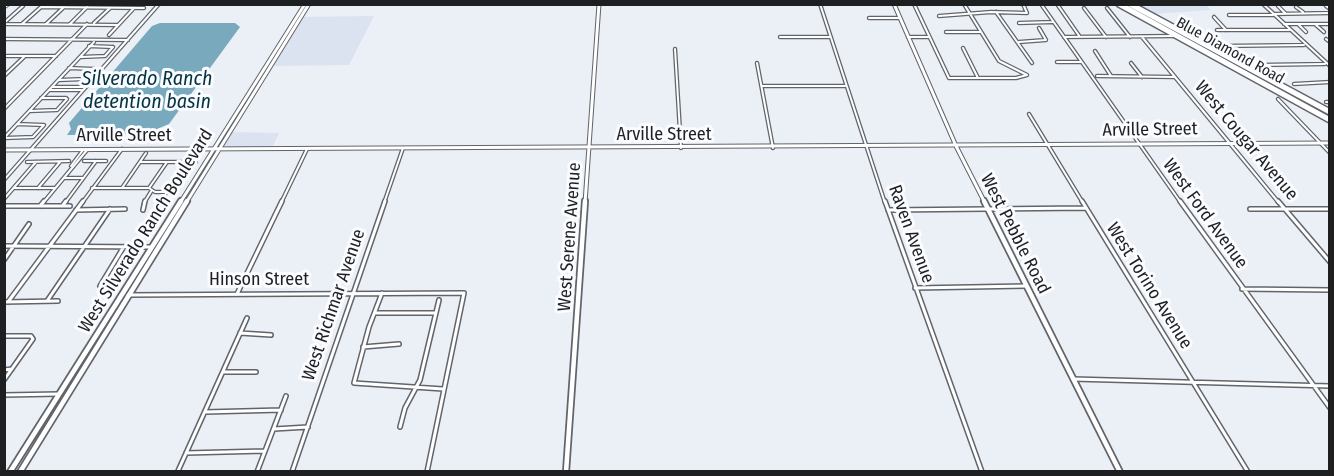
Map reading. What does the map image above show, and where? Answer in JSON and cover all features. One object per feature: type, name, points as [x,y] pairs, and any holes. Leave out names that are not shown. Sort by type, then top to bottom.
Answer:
[{"type":"highway","name":"Blue Diamond Road","points":[[1119,4],[1329,120]]},
{"type":"highway","name":"Blue Diamond Road","points":[[1130,4],[1329,112]]},
{"type":"street","points":[[4,8],[8,4]]},
{"type":"street","points":[[4,180],[159,4]]},
{"type":"street","name":"West Silverado Ranch Boulevard","points":[[10,471],[307,4]]},
{"type":"street","name":"West Serene Avenue","points":[[566,471],[599,4]]},
{"type":"street","name":"Raven Avenue","points":[[820,4],[865,147],[982,471]]},
{"type":"street","name":"West Pebble Road","points":[[894,4],[956,146],[1120,471]]},
{"type":"street","points":[[914,4],[949,78],[1016,78],[1027,75],[1005,66],[980,32],[964,4]]},
{"type":"street","points":[[939,16],[970,16],[996,12],[1027,13],[1023,4]]},
{"type":"street","name":"West Ford Avenue","points":[[1041,4],[1138,144],[1329,408]]},
{"type":"street","points":[[1057,4],[1080,37]]},
{"type":"street","points":[[1263,4],[1328,65]]},
{"type":"street","points":[[4,23],[23,6]]},
{"type":"street","points":[[1278,6],[1286,14]]},
{"type":"street","points":[[1296,6],[1304,14]]},
{"type":"street","points":[[1326,6],[1329,9]]},
{"type":"street","points":[[22,24],[41,7],[144,8]]},
{"type":"street","points":[[46,24],[64,7]]},
{"type":"street","points":[[70,24],[87,7]]},
{"type":"street","points":[[93,24],[110,8]]},
{"type":"street","points":[[109,35],[134,8]]},
{"type":"street","points":[[1083,8],[1106,37]]},
{"type":"street","points":[[1107,8],[1130,37]]},
{"type":"street","points":[[996,12],[1032,63]]},
{"type":"street","points":[[1229,15],[1329,13]]},
{"type":"street","points":[[4,16],[12,16]]},
{"type":"street","points":[[1214,17],[1226,30]]},
{"type":"street","points":[[869,18],[900,18]]},
{"type":"street","points":[[1019,23],[1053,21]]},
{"type":"street","points":[[4,23],[118,25]]},
{"type":"street","points":[[4,109],[87,24]]},
{"type":"street","points":[[1284,24],[1329,24]]},
{"type":"street","points":[[1297,24],[1306,32]]},
{"type":"street","points":[[1315,24],[1324,32]]},
{"type":"street","points":[[1019,42],[1046,40],[1039,28]]},
{"type":"street","points":[[1217,30],[1290,30]]},
{"type":"street","points":[[946,32],[980,32]]},
{"type":"street","points":[[1064,37],[1176,35]]},
{"type":"street","points":[[780,37],[830,37]]},
{"type":"street","points":[[908,37],[929,37]]},
{"type":"street","name":"West Cougar Avenue","points":[[1142,37],[1329,262]]},
{"type":"street","points":[[4,39],[128,40]]},
{"type":"street","points":[[5,138],[94,42]]},
{"type":"street","points":[[1221,46],[1306,45]]},
{"type":"street","points":[[80,57],[105,56],[113,47],[90,46]]},
{"type":"street","points":[[963,48],[978,78]]},
{"type":"street","points":[[675,49],[681,148]]},
{"type":"street","points":[[1095,51],[1110,76]]},
{"type":"street","points":[[4,56],[56,56]]},
{"type":"street","points":[[4,76],[26,56]]},
{"type":"street","points":[[1057,62],[1081,62]]},
{"type":"street","points":[[757,63],[773,148]]},
{"type":"street","points":[[1131,63],[1142,77]]},
{"type":"street","points":[[1257,65],[1328,65]]},
{"type":"street","points":[[58,80],[85,79],[94,69],[69,68]]},
{"type":"street","points":[[1098,76],[1174,76]]},
{"type":"street","points":[[1294,84],[1329,82]]},
{"type":"street","points":[[762,86],[845,86]]},
{"type":"street","points":[[50,89],[85,89]]},
{"type":"street","points":[[30,111],[57,110],[67,99],[41,98]]},
{"type":"street","points":[[1278,99],[1329,153]]},
{"type":"street","name":"West Torino Avenue","points":[[1029,114],[1248,471]]},
{"type":"street","points":[[5,138],[33,137],[44,125],[17,124]]},
{"type":"street","name":"Arville Street","points":[[4,150],[773,148],[1329,141]]},
{"type":"street","name":"West Richmar Avenue","points":[[292,471],[403,148]]},
{"type":"street","points":[[40,206],[86,149]]},
{"type":"street","points":[[6,302],[122,149]]},
{"type":"street","name":"West Silverado Ranch Boulevard","points":[[20,471],[215,149]]},
{"type":"street","points":[[237,294],[307,149]]},
{"type":"street","points":[[122,188],[146,153]]},
{"type":"street","points":[[84,161],[106,161]]},
{"type":"street","points":[[62,206],[96,161]]},
{"type":"street","points":[[27,162],[69,162]]},
{"type":"street","points":[[4,199],[36,162]]},
{"type":"street","points":[[38,188],[60,162]]},
{"type":"street","points":[[140,162],[196,162]]},
{"type":"street","points":[[143,210],[142,206],[166,162]]},
{"type":"street","points":[[163,198],[186,162]]},
{"type":"street","points":[[63,178],[83,178]]},
{"type":"street","points":[[14,188],[55,188]]},
{"type":"street","points":[[92,188],[151,189],[166,192]]},
{"type":"street","points":[[4,206],[70,206]]},
{"type":"street","points":[[76,210],[124,208]]},
{"type":"street","points":[[888,210],[1086,208]]},
{"type":"street","points":[[47,301],[110,209]]},
{"type":"street","points":[[1250,209],[1329,209]]},
{"type":"street","points":[[4,260],[29,224]]},
{"type":"street","points":[[4,246],[151,247],[154,248],[151,256]]},
{"type":"street","points":[[100,286],[123,248]]},
{"type":"street","points":[[915,288],[1026,286]]},
{"type":"street","points":[[1242,289],[1329,290]]},
{"type":"street","points":[[382,293],[363,346],[354,383],[384,383],[417,389],[444,388],[427,471]]},
{"type":"street","name":"Hinson Street","points":[[127,296],[464,293],[444,388]]},
{"type":"street","points":[[121,296],[127,296]]},
{"type":"street","points":[[400,427],[405,408],[417,389],[439,300]]},
{"type":"street","points":[[6,302],[58,301]]},
{"type":"street","points":[[375,313],[436,313]]},
{"type":"street","points":[[178,471],[248,318]]},
{"type":"street","points":[[240,333],[271,335]]},
{"type":"street","points":[[4,336],[32,338],[4,380]]},
{"type":"street","points":[[363,346],[399,344]]},
{"type":"street","points":[[4,370],[12,369]]},
{"type":"street","points":[[223,372],[256,372]]},
{"type":"street","points":[[1073,379],[1329,386]]},
{"type":"street","points":[[4,395],[59,394]]},
{"type":"street","points":[[257,471],[286,396]]},
{"type":"street","points":[[204,412],[281,410]]},
{"type":"street","points":[[274,429],[308,427]]},
{"type":"street","points":[[186,453],[265,451]]},
{"type":"shaded area","points":[[1135,5],[1206,5],[1211,10],[1152,14]]},
{"type":"shaded area","points":[[374,16],[349,65],[273,66],[304,17]]},
{"type":"shaded area","points":[[231,132],[279,133],[273,146],[223,146]]},
{"type":"water","name":"Silverado Ranch detention basin","points":[[160,23],[235,23],[240,27],[169,124],[157,129],[153,134],[67,135],[71,129],[69,123],[152,26]]}]
